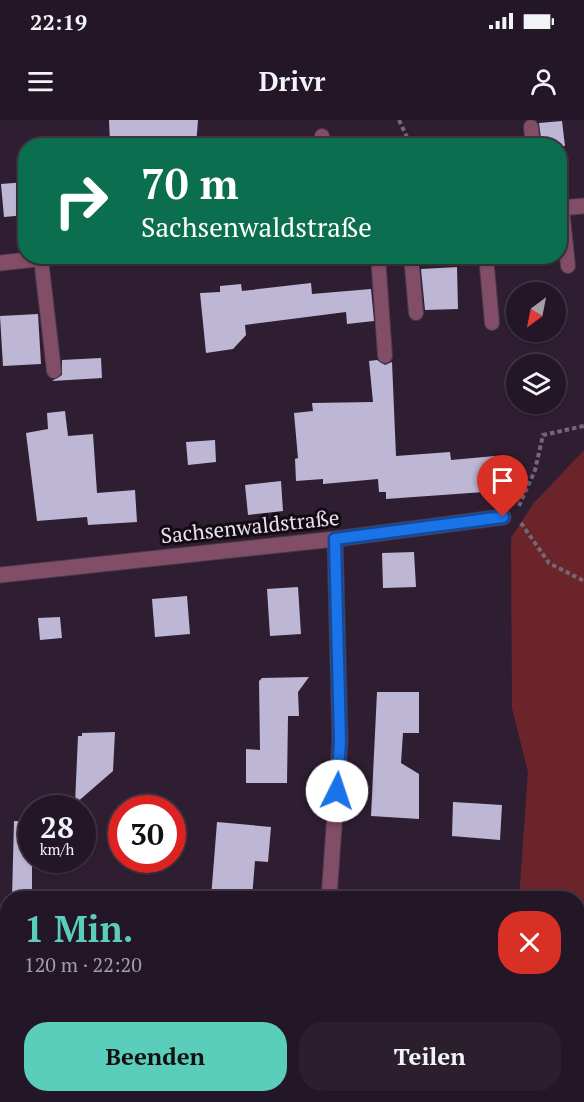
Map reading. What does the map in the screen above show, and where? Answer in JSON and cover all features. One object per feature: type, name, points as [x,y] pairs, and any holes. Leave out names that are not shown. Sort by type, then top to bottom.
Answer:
[{"type":"street","points":[[567,207],[584,206]]},
{"type":"street","points":[[0,263],[18,261]]},
{"type":"street","name":"Sachsenwaldstraße","points":[[0,575],[335,539],[503,517]]},
{"type":"street","points":[[329,891],[340,741],[335,539]]},
{"type":"lane","points":[[531,127],[532,138]]},
{"type":"lane","points":[[567,258],[568,266]]},
{"type":"lane","points":[[42,264],[54,371]]},
{"type":"lane","points":[[379,264],[385,356]]},
{"type":"lane","points":[[412,264],[416,313]]},
{"type":"lane","points":[[487,264],[492,323]]},
{"type":"path","points":[[399,120],[407,138]]},
{"type":"path","points":[[584,426],[543,435],[535,470],[515,515],[549,563],[584,582]]},
{"type":"shaded area","points":[[584,450],[584,891],[520,891],[528,772],[512,708],[511,538],[533,504]]},
{"type":"building","points":[[109,120],[198,120],[197,138],[110,138]]},
{"type":"building","points":[[562,121],[564,138],[541,138],[539,123]]},
{"type":"building","points":[[18,183],[18,216],[4,217],[1,184]]},
{"type":"building","points":[[457,267],[458,309],[425,310],[421,269]]},
{"type":"building","points":[[311,283],[312,294],[371,289],[374,321],[347,324],[346,312],[245,325],[246,335],[233,349],[206,353],[200,293],[220,292],[220,286],[241,284],[242,291]]},
{"type":"building","points":[[38,314],[41,364],[3,366],[0,316]]},
{"type":"building","points":[[101,358],[102,378],[52,381],[62,375],[62,360]]},
{"type":"building","points":[[377,360],[385,365],[392,362],[396,456],[450,452],[451,460],[495,456],[498,491],[386,499],[386,492],[379,492],[378,479],[323,484],[323,479],[296,481],[295,459],[298,458],[294,413],[313,411],[312,403],[373,402],[369,361]]},
{"type":"building","points":[[65,411],[68,436],[93,434],[97,493],[135,490],[137,522],[88,525],[87,517],[37,521],[26,433],[48,429],[47,413]]},
{"type":"building","points":[[215,440],[216,462],[188,465],[186,442]]},
{"type":"building","points":[[281,481],[283,511],[248,515],[245,485]]},
{"type":"building","points":[[414,552],[416,587],[383,588],[382,553]]},
{"type":"building","points":[[298,587],[301,634],[270,636],[267,589]]},
{"type":"building","points":[[187,596],[190,634],[155,637],[152,599]]},
{"type":"building","points":[[60,617],[62,638],[40,640],[38,618]]},
{"type":"building","points":[[309,677],[298,692],[299,716],[288,716],[287,783],[246,783],[246,749],[260,750],[259,681],[262,678]]},
{"type":"building","points":[[377,692],[419,692],[419,733],[403,733],[401,763],[419,774],[419,819],[371,816]]},
{"type":"building","points":[[115,732],[113,771],[85,795],[75,795],[78,736],[82,736],[82,733]]},
{"type":"building","points":[[453,802],[502,805],[500,840],[452,836]]},
{"type":"building","points":[[14,821],[18,821],[18,873],[32,873],[32,891],[12,891]]},
{"type":"building","points":[[217,822],[271,827],[268,862],[255,861],[253,891],[212,891]]},
{"type":"route","points":[[337,791],[340,741],[335,539],[503,517]]}]
